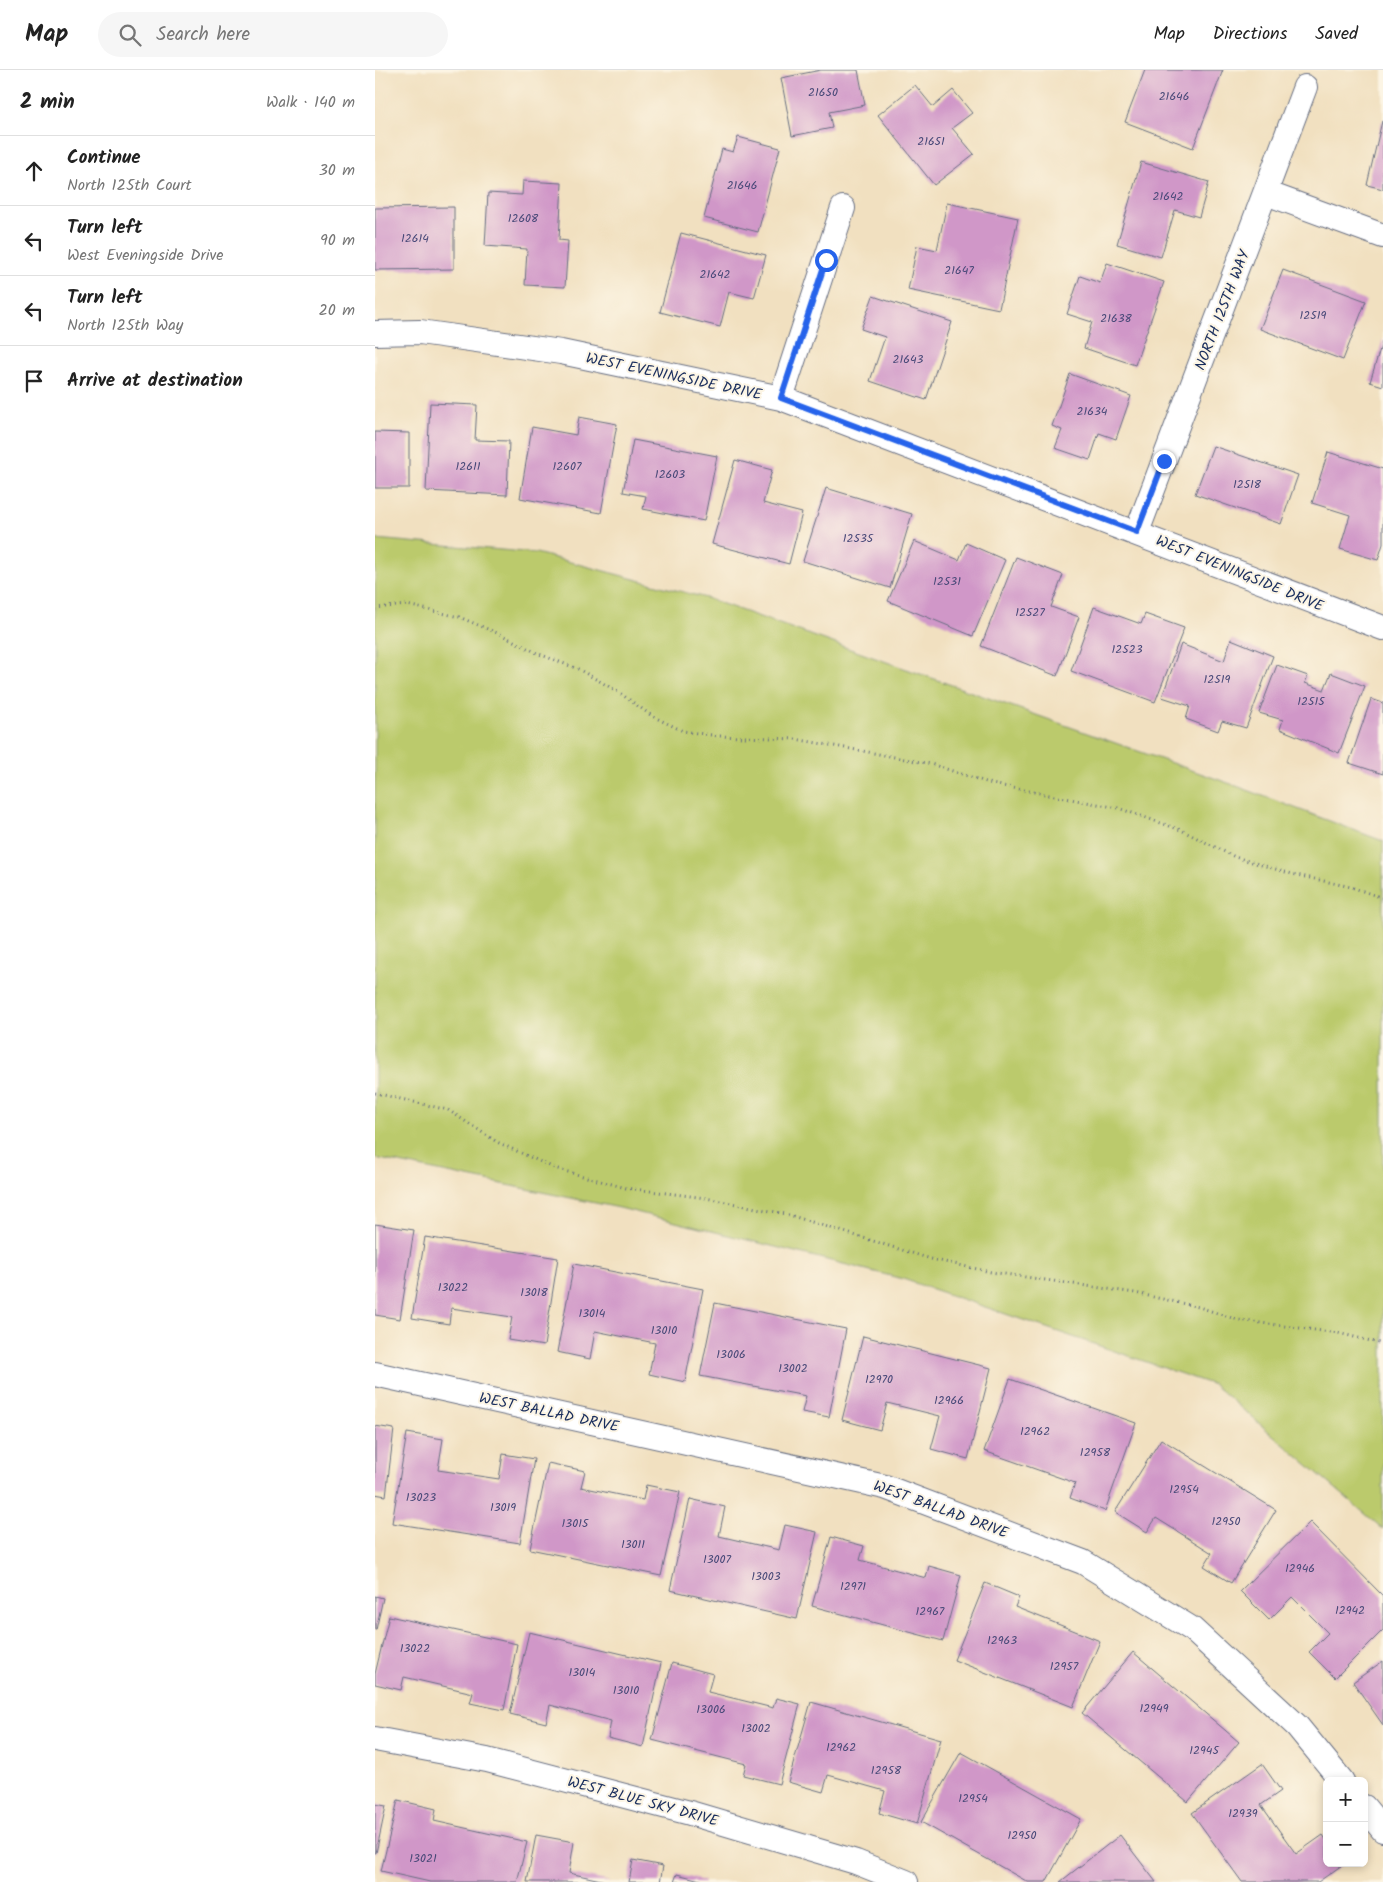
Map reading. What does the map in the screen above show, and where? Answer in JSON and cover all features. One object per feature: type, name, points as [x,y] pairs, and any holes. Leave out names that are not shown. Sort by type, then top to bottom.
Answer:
[{"type":"street","name":"NORTH 125TH WAY","points":[[1137,532],[1305,87]]},
{"type":"street","points":[[1266,193],[1383,236]]},
{"type":"street","points":[[781,398],[843,208]]},
{"type":"street","name":"WEST EVENINGSIDE DRIVE","points":[[375,333],[419,332],[561,352],[781,398],[1137,532],[1278,590],[1383,628]]},
{"type":"street","name":"WEST BALLAD DRIVE","points":[[375,1374],[885,1487],[1083,1562],[1192,1629],[1297,1726],[1339,1777]]},
{"type":"street","name":"WEST BLUE SKY DRIVE","points":[[375,1740],[487,1760],[672,1808],[856,1862],[906,1882]]},
{"type":"street","points":[[1368,1812],[1383,1830]]},
{"type":"path","points":[[375,608],[407,605],[459,617],[539,654],[578,669],[617,690],[652,716],[683,731],[718,736],[795,739],[931,764],[992,784],[1118,808],[1181,830],[1235,857],[1292,874],[1351,887],[1383,898]]},
{"type":"path","points":[[375,1093],[448,1110],[497,1142],[554,1168],[625,1188],[706,1198],[786,1214],[931,1259],[991,1272],[1135,1293],[1199,1307],[1238,1320],[1338,1333],[1383,1344]]},
{"type":"green space","points":[[375,539],[536,553],[706,598],[1231,784],[1383,841],[1383,1529],[1214,1385],[903,1279],[620,1208],[375,1158]]},
{"type":"building","points":[[821,70],[858,70],[865,105],[829,112],[832,128],[792,136],[781,78]]},
{"type":"building","points":[[1145,70],[1223,70],[1193,148],[1125,122]]},
{"type":"building","points":[[915,85],[933,107],[953,90],[972,113],[952,128],[974,154],[934,185],[878,115]]},
{"type":"building","points":[[1383,121],[1383,189],[1367,185]]},
{"type":"building","points":[[738,137],[780,148],[758,232],[704,218],[722,149],[733,152]]},
{"type":"building","points":[[1141,162],[1209,182],[1199,217],[1175,210],[1161,257],[1117,244]]},
{"type":"building","points":[[523,181],[562,183],[559,240],[568,241],[565,287],[525,285],[527,249],[485,246],[488,193],[522,195]]},
{"type":"building","points":[[947,203],[1018,218],[999,309],[908,290],[917,246],[937,250]]},
{"type":"building","points":[[454,207],[454,269],[375,270],[375,208]]},
{"type":"building","points":[[681,233],[766,255],[754,298],[729,292],[720,327],[660,312]]},
{"type":"building","points":[[1107,263],[1164,282],[1135,365],[1084,348],[1092,322],[1067,314],[1080,276],[1100,283]]},
{"type":"building","points":[[1283,270],[1366,301],[1343,360],[1260,329]]},
{"type":"building","points":[[873,296],[952,322],[926,400],[870,381],[885,337],[861,329]]},
{"type":"building","points":[[1383,339],[1383,386],[1370,382]]},
{"type":"building","points":[[1070,374],[1131,396],[1116,439],[1099,433],[1090,460],[1055,448],[1062,430],[1052,426]]},
{"type":"building","points":[[430,403],[477,405],[475,440],[509,441],[507,495],[426,491]]},
{"type":"building","points":[[579,417],[617,424],[601,513],[520,498],[532,427],[576,435]]},
{"type":"building","points":[[375,432],[409,433],[409,488],[375,488]]},
{"type":"building","points":[[633,440],[717,456],[704,521],[643,509],[646,496],[623,492]]},
{"type":"building","points":[[1213,446],[1298,475],[1281,524],[1195,494]]},
{"type":"building","points":[[1328,452],[1383,469],[1383,544],[1378,560],[1340,549],[1350,515],[1312,503]]},
{"type":"building","points":[[735,460],[772,470],[763,503],[802,513],[789,564],[712,544]]},
{"type":"building","points":[[826,488],[912,514],[890,588],[803,561]]},
{"type":"building","points":[[914,541],[959,560],[966,543],[1005,560],[973,636],[888,601]]},
{"type":"building","points":[[1016,557],[1063,575],[1051,607],[1079,617],[1057,676],[981,646]]},
{"type":"building","points":[[1094,607],[1141,624],[1145,614],[1184,628],[1155,702],[1071,671]]},
{"type":"building","points":[[1231,639],[1273,656],[1246,728],[1222,721],[1218,731],[1186,719],[1190,706],[1162,697],[1181,644],[1224,661]]},
{"type":"building","points":[[1277,665],[1308,676],[1305,683],[1324,690],[1331,673],[1365,686],[1339,753],[1280,729],[1283,720],[1259,713]]},
{"type":"building","points":[[1371,699],[1383,703],[1383,774],[1349,763]]},
{"type":"building","points":[[375,1224],[414,1230],[400,1319],[375,1315]]},
{"type":"building","points":[[425,1237],[558,1258],[544,1346],[508,1340],[512,1317],[451,1308],[449,1324],[412,1318]]},
{"type":"building","points":[[574,1264],[703,1289],[685,1382],[649,1374],[655,1343],[595,1331],[590,1359],[557,1352]]},
{"type":"building","points":[[715,1303],[846,1329],[829,1417],[802,1412],[806,1396],[700,1376]]},
{"type":"building","points":[[863,1336],[991,1368],[968,1459],[931,1449],[940,1416],[887,1403],[880,1430],[842,1420]]},
{"type":"building","points":[[1010,1379],[1136,1423],[1105,1511],[1070,1498],[1075,1483],[984,1451]]},
{"type":"building","points":[[375,1426],[394,1429],[386,1496],[375,1494]]},
{"type":"building","points":[[407,1433],[443,1439],[438,1470],[499,1479],[503,1454],[534,1459],[520,1543],[392,1523]]},
{"type":"building","points":[[1161,1439],[1276,1510],[1231,1583],[1204,1566],[1212,1553],[1156,1518],[1147,1532],[1115,1512]]},
{"type":"building","points":[[548,1463],[585,1471],[581,1487],[643,1500],[646,1485],[680,1492],[661,1576],[530,1549]]},
{"type":"building","points":[[690,1499],[725,1507],[719,1536],[779,1550],[785,1525],[817,1532],[797,1619],[670,1590]]},
{"type":"building","points":[[1310,1522],[1383,1596],[1383,1630],[1335,1678],[1309,1652],[1328,1633],[1292,1597],[1269,1620],[1240,1591]]},
{"type":"building","points":[[831,1537],[864,1546],[860,1560],[926,1578],[929,1566],[961,1575],[943,1641],[812,1606]]},
{"type":"building","points":[[985,1583],[1019,1597],[1015,1607],[1100,1641],[1073,1707],[954,1660]]},
{"type":"building","points":[[375,1596],[383,1598],[376,1630],[375,1630]]},
{"type":"building","points":[[389,1616],[517,1644],[504,1710],[470,1703],[473,1693],[404,1677],[401,1690],[375,1684],[375,1674]]},
{"type":"building","points":[[529,1632],[661,1663],[643,1747],[608,1738],[611,1721],[550,1705],[546,1723],[510,1714]]},
{"type":"building","points":[[1133,1652],[1239,1742],[1188,1802],[1082,1713]]},
{"type":"building","points":[[1383,1661],[1383,1725],[1353,1682]]},
{"type":"building","points":[[672,1663],[713,1674],[708,1692],[773,1708],[776,1698],[800,1704],[779,1784],[743,1775],[746,1764],[652,1740]]},
{"type":"building","points":[[811,1702],[941,1739],[917,1824],[879,1813],[885,1791],[828,1775],[823,1792],[788,1782]]},
{"type":"building","points":[[961,1752],[1081,1819],[1046,1882],[1028,1882],[921,1822]]},
{"type":"building","points":[[1262,1764],[1281,1791],[1261,1805],[1296,1854],[1323,1835],[1323,1867],[1339,1867],[1318,1882],[1242,1882],[1192,1813]]},
{"type":"building","points":[[398,1800],[436,1809],[434,1821],[527,1842],[517,1882],[430,1882],[381,1871]]},
{"type":"building","points":[[375,1804],[386,1806],[376,1853],[375,1853]]},
{"type":"building","points":[[536,1835],[574,1842],[569,1873],[610,1882],[527,1882]]},
{"type":"building","points":[[1120,1835],[1156,1882],[1060,1882]]},
{"type":"building","points":[[633,1860],[663,1866],[660,1882],[629,1882]]},
{"type":"building","points":[[677,1874],[704,1881],[704,1882],[674,1882]]},
{"type":"route","points":[[826,260],[781,398],[1137,532],[1164,461]]}]
